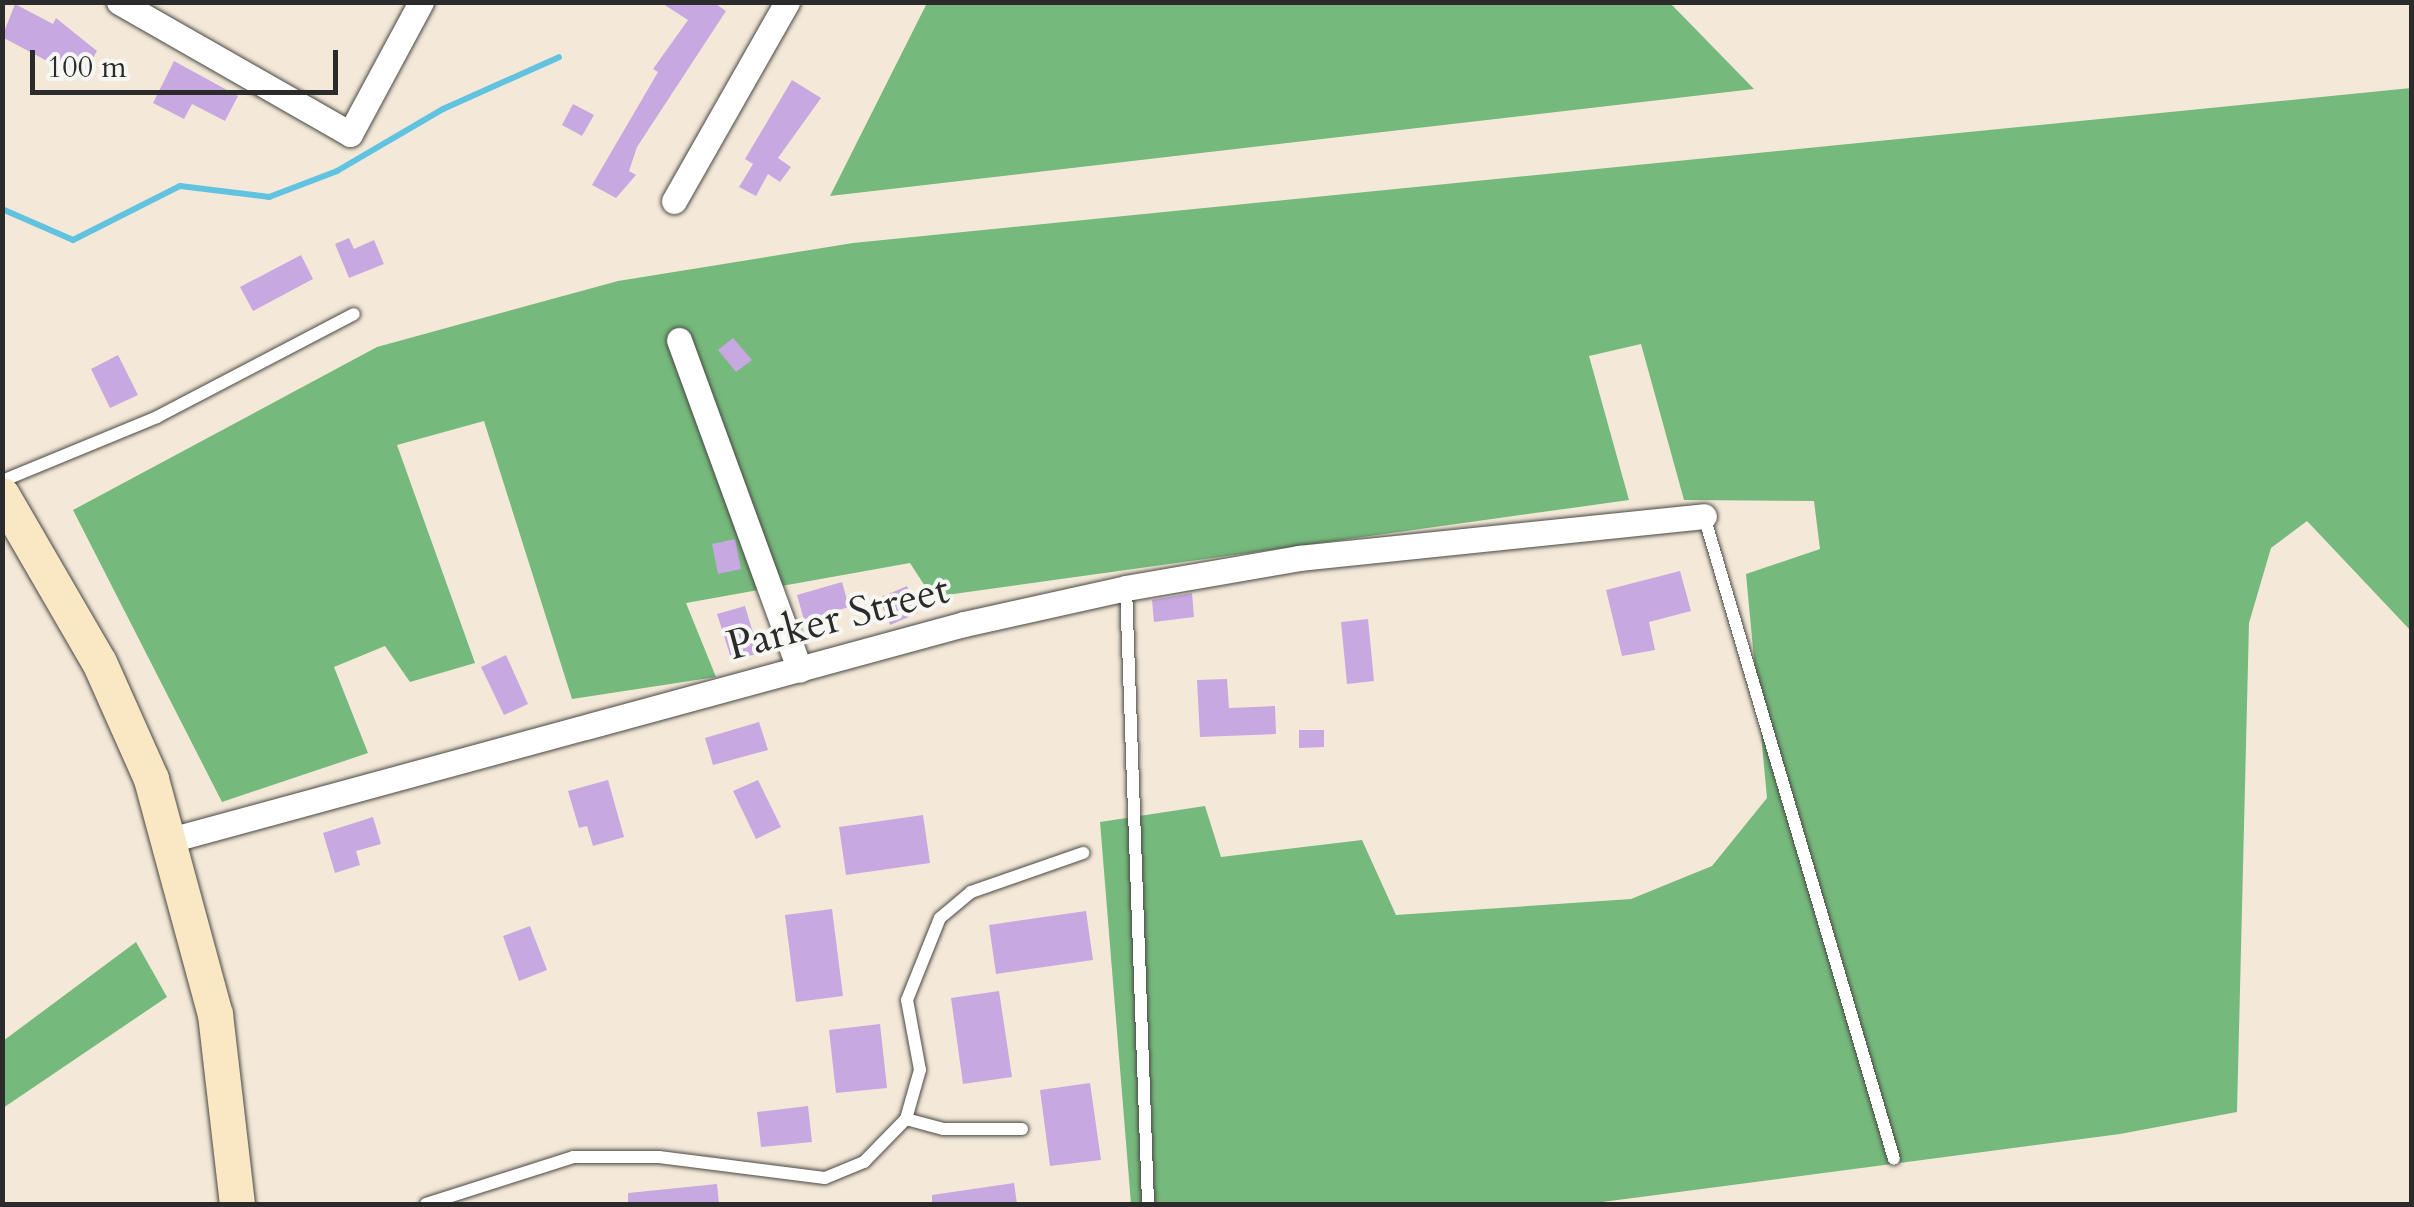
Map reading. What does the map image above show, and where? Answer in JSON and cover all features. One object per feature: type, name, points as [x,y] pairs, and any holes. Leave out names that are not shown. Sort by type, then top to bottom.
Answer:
[{"type":"street","points":[[120,2],[350,134],[422,2]]},
{"type":"street","points":[[674,201],[787,2]]},
{"type":"street","points":[[679,340],[800,670]]},
{"type":"street","points":[[2,495],[99,662],[170,840],[215,1014],[237,1204]]},
{"type":"street","name":"Parker Street","points":[[170,840],[800,670],[1126,588],[1248,564],[1704,516]]},
{"type":"lane","points":[[2,481],[156,418],[354,314]]},
{"type":"lane","points":[[1704,516],[1894,1158]]},
{"type":"lane","points":[[1126,588],[1148,1204]]},
{"type":"lane","points":[[426,1204],[573,1156],[659,1156],[826,1178],[864,1162],[906,1120],[920,1070],[908,1000],[940,918],[971,892],[1084,853]]},
{"type":"lane","points":[[906,1120],[944,1130],[1022,1128]]},
{"type":"green space","points":[[927,3],[1670,3],[1754,89],[830,196]]},
{"type":"green space","points":[[2411,88],[2411,631],[2307,521],[2271,548],[2249,623],[2237,1112],[2120,1134],[1587,1204],[1131,1204],[1100,822],[1205,806],[1221,857],[1362,840],[1396,915],[1631,899],[1712,866],[1767,798],[1746,574],[1820,549],[1814,501],[1684,500],[1641,344],[1589,356],[1629,500],[932,597],[910,563],[686,603],[716,677],[572,699],[484,421],[397,445],[475,663],[410,682],[385,646],[334,667],[368,753],[222,802],[73,510],[377,347],[618,281],[853,243]]},
{"type":"green space","points":[[136,942],[167,997],[3,1108],[3,1041]]},
{"type":"building","points":[[660,2],[713,2],[726,11],[637,147],[629,171],[636,175],[616,198],[592,185],[658,72],[653,69],[688,20]]},
{"type":"building","points":[[15,4],[53,24],[56,18],[97,51],[81,79],[2,37]]},
{"type":"building","points":[[174,61],[238,96],[225,121],[192,104],[184,119],[153,103]]},
{"type":"building","points":[[792,80],[821,98],[778,158],[791,167],[780,182],[768,174],[756,196],[739,187],[753,164],[745,159]]},
{"type":"building","points":[[573,104],[594,115],[582,136],[562,125]]},
{"type":"building","points":[[349,238],[354,249],[374,240],[384,264],[349,278],[335,244]]},
{"type":"building","points":[[301,255],[313,279],[253,311],[240,287]]},
{"type":"building","points":[[733,338],[752,360],[736,372],[718,350]]},
{"type":"building","points":[[118,355],[138,395],[110,408],[91,369]]},
{"type":"building","points":[[735,539],[741,569],[718,574],[712,544]]},
{"type":"building","points":[[1680,571],[1691,611],[1649,622],[1655,650],[1622,656],[1606,590]]},
{"type":"building","points":[[842,582],[849,607],[804,620],[797,595]]},
{"type":"building","points":[[907,586],[918,613],[890,625],[879,598]]},
{"type":"building","points":[[1192,593],[1194,617],[1154,622],[1152,600]]},
{"type":"building","points":[[745,606],[759,653],[732,661],[717,614]]},
{"type":"building","points":[[1368,619],[1374,681],[1347,684],[1341,622]]},
{"type":"building","points":[[506,655],[528,704],[504,715],[481,667]]},
{"type":"building","points":[[1227,679],[1229,708],[1275,706],[1276,734],[1200,737],[1197,680]]},
{"type":"building","points":[[759,722],[768,750],[713,765],[705,738]]},
{"type":"building","points":[[1299,730],[1324,730],[1324,747],[1299,748]]},
{"type":"building","points":[[608,780],[624,837],[593,846],[587,826],[579,828],[568,791]]},
{"type":"building","points":[[758,780],[781,827],[756,839],[733,791]]},
{"type":"building","points":[[923,815],[930,863],[846,875],[839,827]]},
{"type":"building","points":[[373,817],[381,844],[356,851],[360,865],[335,873],[323,833]]},
{"type":"building","points":[[832,909],[843,996],[796,1002],[785,915]]},
{"type":"building","points":[[1086,911],[1093,960],[996,974],[989,925]]},
{"type":"building","points":[[530,926],[547,970],[519,981],[503,936]]},
{"type":"building","points":[[999,991],[1012,1077],[963,1084],[951,998]]},
{"type":"building","points":[[880,1024],[887,1088],[836,1093],[829,1030]]},
{"type":"building","points":[[1090,1083],[1101,1160],[1050,1166],[1040,1090]]},
{"type":"building","points":[[808,1106],[812,1142],[761,1147],[757,1112]]},
{"type":"building","points":[[1014,1183],[1017,1204],[932,1204],[932,1195]]},
{"type":"building","points":[[717,1184],[719,1204],[628,1204],[628,1193]]},
{"type":"waterway","points":[[2,209],[73,240],[180,186],[269,197],[337,171],[443,109],[559,57]]}]
